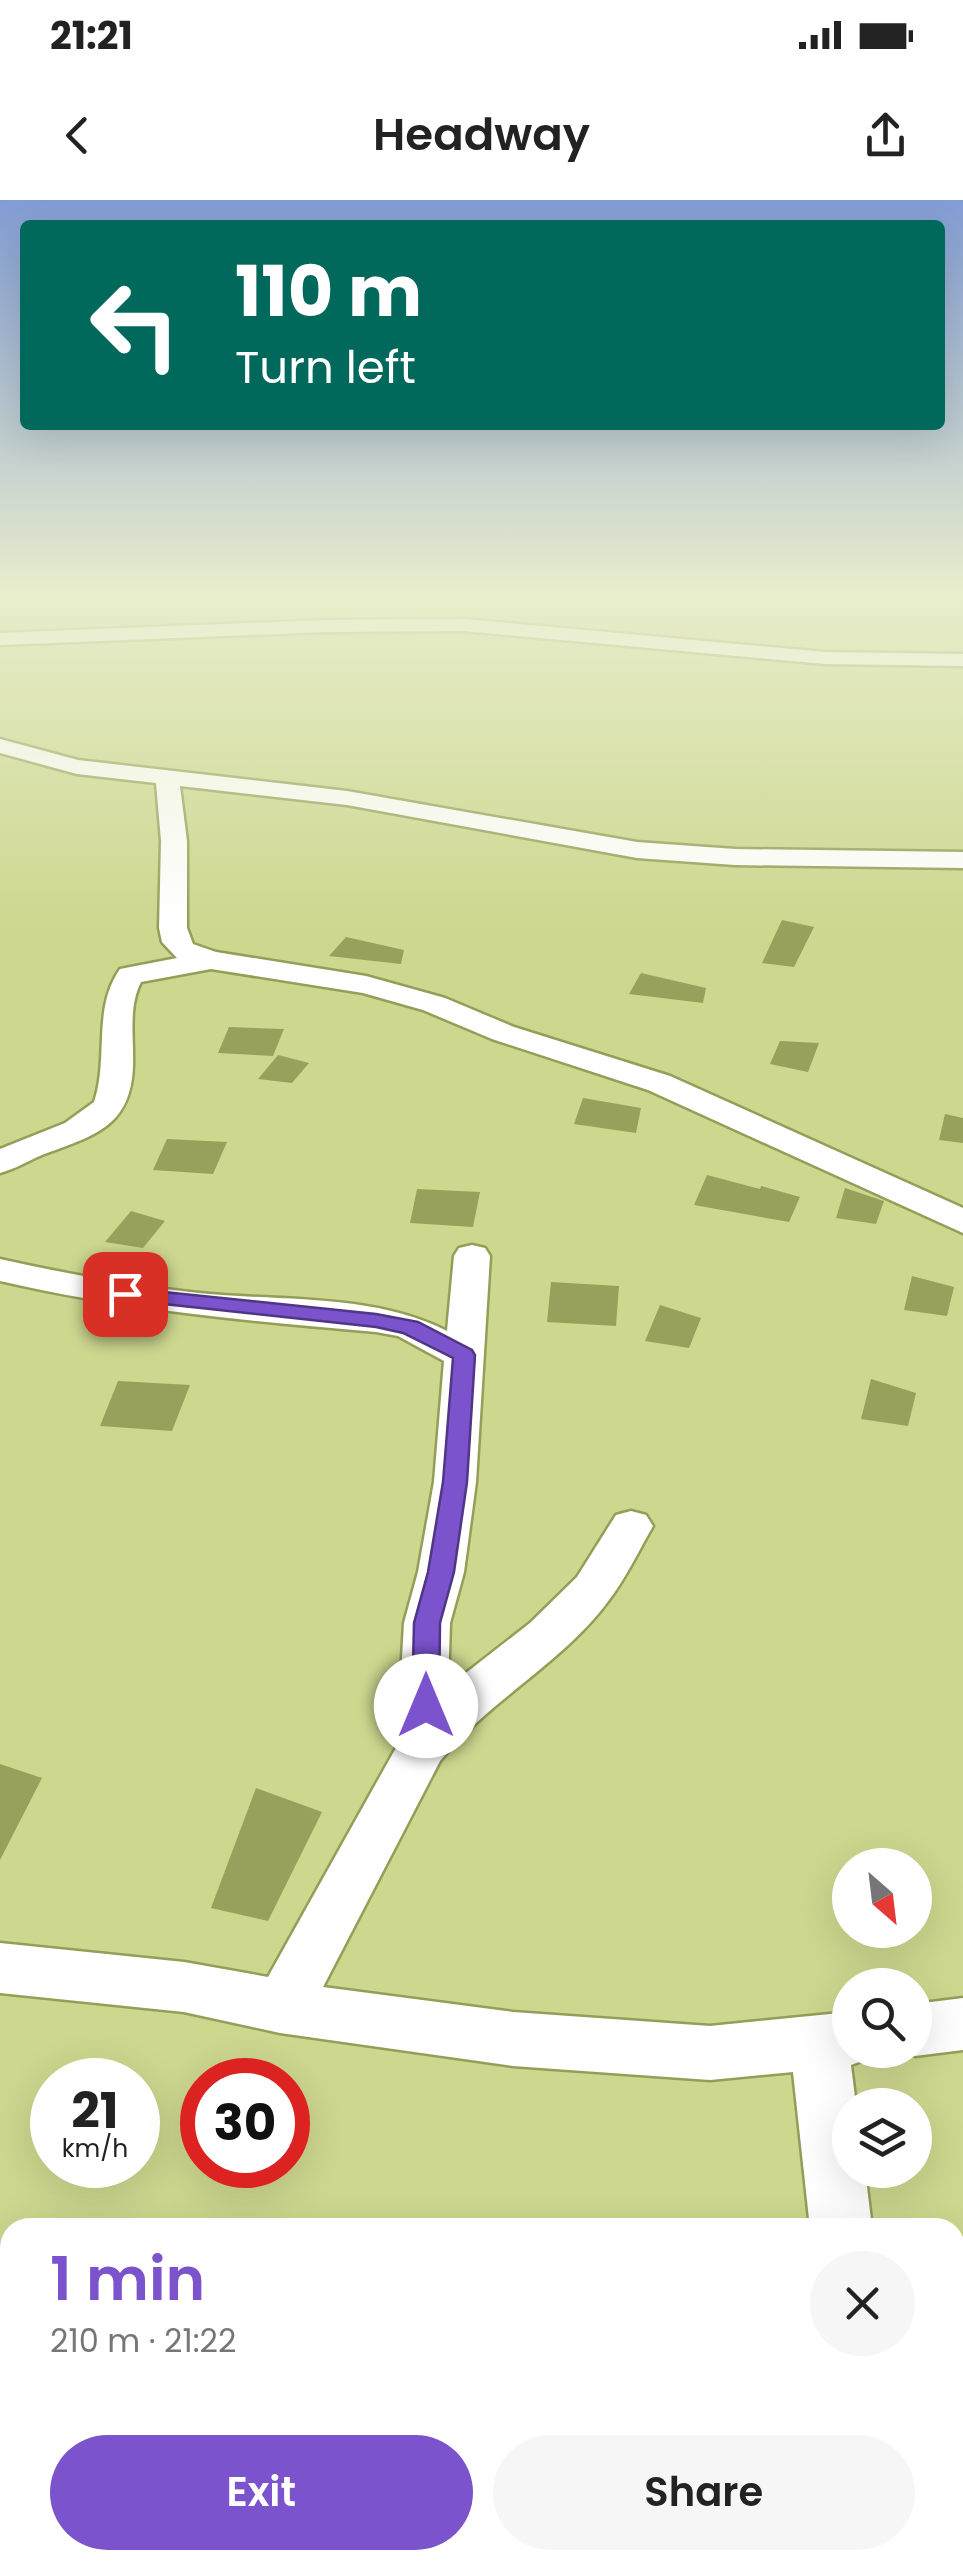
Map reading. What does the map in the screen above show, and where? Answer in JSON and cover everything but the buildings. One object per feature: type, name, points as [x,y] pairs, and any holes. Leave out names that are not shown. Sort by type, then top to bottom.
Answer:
[{"type":"street","points":[[0,746],[77,767],[418,810],[650,851],[735,857],[963,860]]},
{"type":"street","points":[[167,776],[174,841],[173,928],[176,942],[193,955],[349,982],[434,1004],[504,1032],[674,1089],[963,1222]]},
{"type":"street","points":[[0,1162],[32,1144],[75,1131],[106,1108],[118,1060],[119,994],[130,975],[211,960]]},
{"type":"street","points":[[422,1747],[427,1623],[441,1572],[455,1482],[472,1256]]},
{"type":"street","points":[[0,1270],[61,1284],[190,1304],[376,1320],[410,1327],[464,1355]]},
{"type":"street","points":[[280,2006],[315,1950],[422,1747],[449,1714],[547,1635],[592,1589],[631,1526]]},
{"type":"street","points":[[0,1968],[184,1987],[280,2006],[512,2039],[691,2052],[832,2041]]},
{"type":"street","points":[[932,2028],[963,2024]]},
{"type":"street","points":[[835,2068],[841,2218]]},
{"type":"route","points":[[125,1294],[190,1304],[376,1320],[410,1327],[464,1355],[455,1482],[441,1572],[427,1623],[426,1706]]}]
